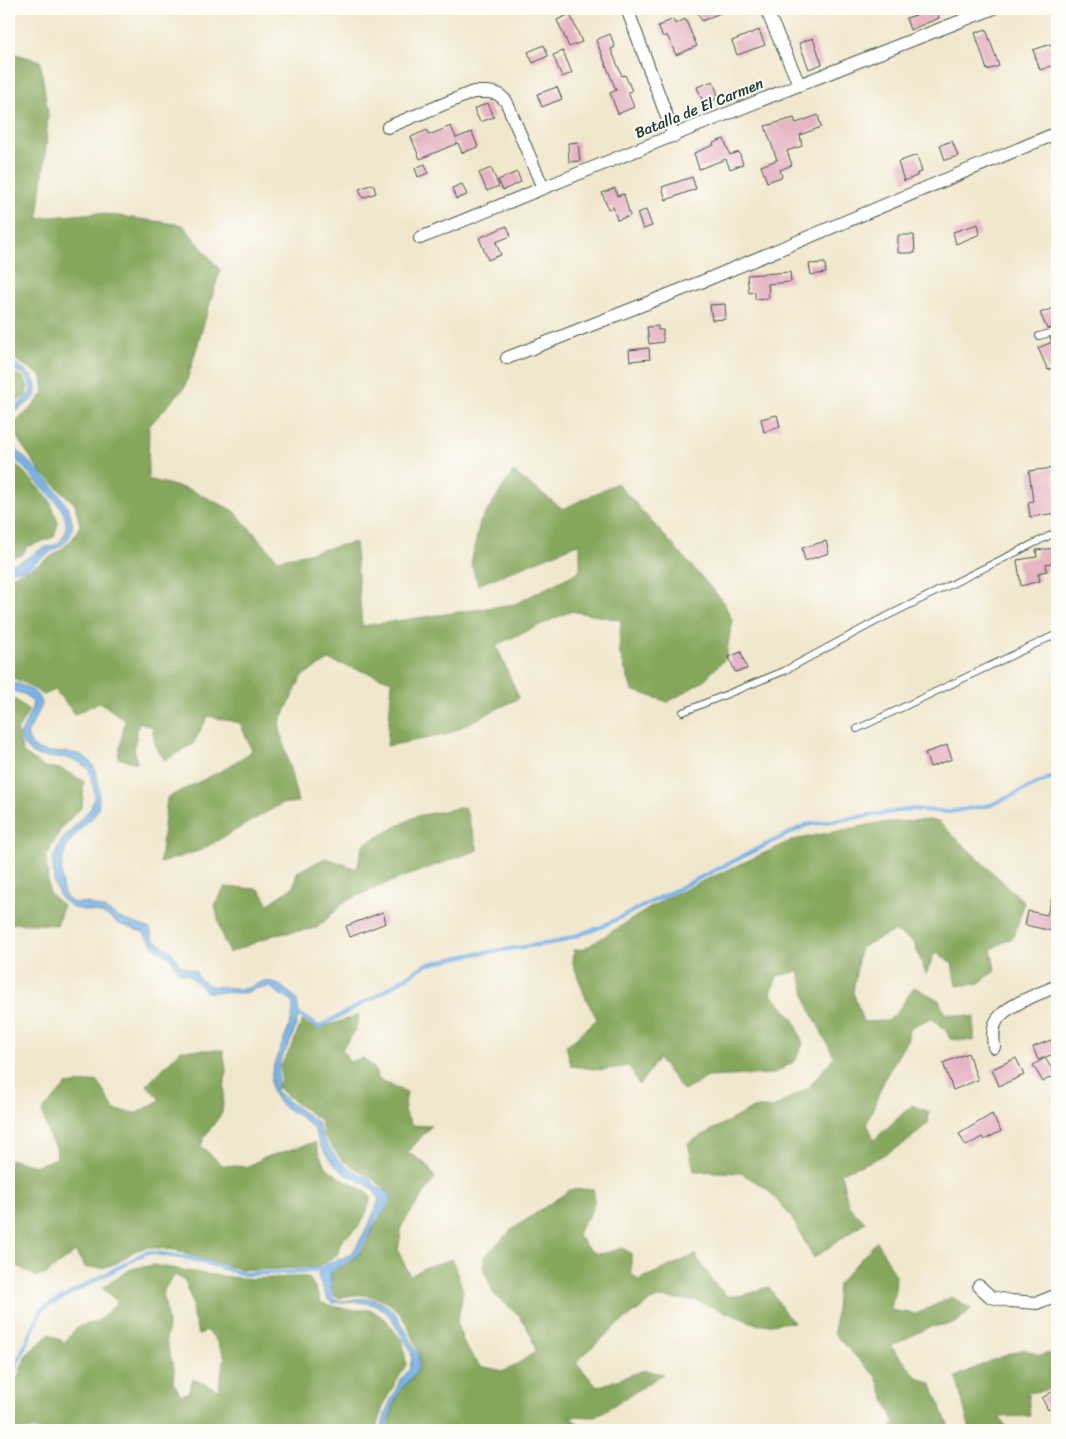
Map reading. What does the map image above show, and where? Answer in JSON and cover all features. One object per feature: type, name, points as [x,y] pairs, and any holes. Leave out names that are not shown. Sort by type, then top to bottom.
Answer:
[{"type":"street","points":[[766,9],[799,84]]},
{"type":"street","name":"Batalla de El Carmen","points":[[420,238],[799,84],[992,9]]},
{"type":"street","points":[[629,14],[674,136]]},
{"type":"street","points":[[388,127],[473,92],[498,94],[506,101],[543,188]]},
{"type":"street","points":[[507,358],[706,280],[1057,133]]},
{"type":"street","points":[[994,1047],[994,1029],[1001,1015],[1021,1002],[1057,986]]},
{"type":"street","points":[[979,1286],[991,1297],[1011,1301],[1037,1303],[1057,1295]]},
{"type":"lane","points":[[1039,336],[1057,331]]},
{"type":"lane","points":[[683,712],[784,671],[875,622],[1057,532]]},
{"type":"lane","points":[[857,729],[1057,634]]},
{"type":"green space","points":[[9,52],[40,61],[48,113],[38,218],[97,213],[183,225],[220,270],[185,387],[149,426],[148,479],[191,490],[234,511],[278,560],[355,542],[362,626],[515,604],[580,571],[580,543],[478,585],[471,563],[480,522],[513,472],[563,509],[617,483],[723,601],[732,620],[726,658],[702,682],[668,702],[632,690],[619,651],[621,620],[571,611],[496,645],[519,698],[445,735],[387,746],[392,681],[329,660],[302,676],[279,724],[298,802],[281,804],[201,850],[160,863],[167,798],[225,769],[252,751],[240,723],[208,716],[193,744],[165,760],[156,748],[152,727],[139,722],[134,747],[137,763],[118,758],[125,720],[100,702],[75,714],[55,690],[44,695],[9,676],[9,576],[34,567],[60,550],[72,539],[80,525],[75,504],[39,470],[9,426],[27,412],[44,393],[42,376],[9,356]]},
{"type":"green space","points":[[9,372],[23,377],[28,387],[25,397],[12,401],[9,404]]},
{"type":"green space","points":[[9,457],[49,498],[58,523],[54,537],[27,547],[22,555],[9,558]]},
{"type":"green space","points":[[9,695],[29,710],[17,731],[23,753],[44,767],[61,769],[84,781],[82,807],[61,828],[46,857],[49,893],[63,905],[57,925],[9,923]]},
{"type":"green space","points":[[465,807],[478,850],[387,883],[346,901],[317,928],[274,935],[229,953],[222,936],[215,905],[225,887],[259,889],[269,904],[294,886],[297,872],[326,858],[357,869],[363,845],[416,816]]},
{"type":"green space","points":[[929,820],[939,822],[1024,902],[1014,937],[991,949],[995,971],[979,983],[956,986],[952,963],[935,952],[926,974],[913,941],[894,931],[860,948],[853,992],[863,1022],[887,1021],[895,1015],[914,987],[939,1000],[944,1013],[974,1017],[974,1041],[950,1039],[946,1030],[931,1018],[909,1028],[908,1039],[885,1078],[867,1123],[874,1140],[912,1105],[929,1112],[928,1123],[907,1142],[872,1161],[841,1173],[848,1205],[865,1222],[814,1258],[790,1215],[766,1188],[741,1173],[694,1171],[688,1143],[753,1108],[773,1108],[809,1087],[834,1057],[808,1005],[799,971],[777,976],[771,994],[795,1021],[803,1044],[795,1061],[773,1074],[708,1077],[684,1091],[658,1059],[639,1085],[629,1066],[602,1070],[571,1066],[566,1045],[597,1019],[586,999],[573,964],[574,950],[584,949],[666,898],[793,840],[878,823]]},
{"type":"green space","points":[[359,1015],[355,1031],[342,1049],[349,1062],[363,1058],[374,1068],[378,1079],[407,1092],[404,1111],[412,1125],[431,1126],[408,1152],[427,1165],[435,1178],[402,1225],[398,1251],[410,1276],[426,1267],[452,1259],[463,1291],[457,1324],[465,1346],[480,1366],[503,1371],[513,1367],[536,1351],[531,1335],[519,1315],[494,1294],[483,1267],[484,1257],[510,1231],[570,1190],[593,1189],[593,1207],[577,1233],[582,1241],[595,1253],[606,1253],[622,1248],[631,1253],[631,1273],[638,1280],[695,1255],[714,1283],[727,1296],[742,1296],[769,1287],[787,1316],[794,1322],[759,1325],[694,1300],[657,1298],[616,1326],[576,1362],[597,1387],[645,1370],[663,1374],[595,1417],[569,1416],[585,1430],[389,1430],[398,1397],[404,1386],[419,1368],[420,1358],[416,1344],[400,1313],[383,1300],[363,1295],[339,1298],[334,1296],[331,1274],[349,1263],[360,1253],[379,1218],[389,1207],[392,1195],[372,1178],[342,1160],[324,1136],[320,1120],[277,1087],[281,1078],[281,1065],[293,1044],[302,1021],[317,1029]]},
{"type":"green space","points":[[181,1050],[223,1050],[226,1070],[222,1113],[205,1136],[201,1146],[222,1165],[246,1167],[263,1158],[315,1142],[327,1167],[371,1196],[361,1222],[356,1229],[341,1241],[338,1254],[318,1267],[255,1270],[241,1269],[200,1259],[175,1250],[148,1247],[134,1251],[117,1263],[102,1268],[86,1268],[75,1252],[45,1275],[35,1276],[9,1261],[9,1159],[35,1166],[57,1158],[56,1147],[50,1139],[42,1111],[66,1085],[98,1081],[114,1110],[137,1113],[160,1100],[147,1085]]},
{"type":"green space","points":[[877,1241],[896,1276],[891,1310],[916,1314],[952,1297],[971,1309],[956,1323],[929,1327],[891,1346],[915,1375],[932,1385],[950,1430],[888,1430],[895,1423],[876,1377],[834,1334],[838,1284]]},
{"type":"green space","points":[[153,1265],[242,1278],[308,1277],[315,1287],[321,1303],[349,1310],[372,1310],[386,1320],[403,1342],[406,1365],[385,1401],[375,1430],[9,1430],[13,1390],[26,1355],[50,1334],[65,1343],[77,1327],[98,1321],[118,1302],[102,1288],[131,1269]],"holes":[[[175,1275],[186,1282],[192,1303],[193,1317],[199,1335],[206,1330],[214,1337],[225,1357],[218,1390],[193,1379],[188,1393],[181,1395],[173,1382],[174,1369],[166,1340],[168,1324],[163,1291]]]},
{"type":"green space","points":[[1024,1349],[1039,1355],[1053,1353],[1057,1360],[1057,1382],[1047,1390],[1028,1393],[1030,1416],[999,1417],[1009,1430],[970,1430],[956,1377],[990,1361]]},
{"type":"water","points":[[9,361],[30,375],[36,385],[36,391],[34,398],[9,418],[9,409],[25,399],[31,391],[30,384],[24,374],[9,369]]},
{"type":"water","points":[[9,436],[11,443],[16,449],[56,490],[65,503],[71,516],[72,528],[68,539],[62,545],[27,568],[9,571],[9,564],[24,560],[44,548],[58,544],[65,531],[66,523],[64,515],[55,500],[9,453]]},
{"type":"water","points":[[9,681],[30,689],[38,696],[40,701],[41,707],[27,734],[31,744],[38,750],[67,752],[86,758],[93,766],[97,775],[99,802],[97,810],[73,838],[63,858],[62,885],[67,898],[74,903],[87,903],[100,907],[122,919],[150,929],[153,939],[171,951],[180,965],[195,971],[200,980],[210,986],[245,989],[263,981],[272,982],[295,997],[299,1014],[292,1038],[280,1061],[276,1091],[317,1122],[323,1138],[342,1163],[369,1178],[379,1188],[388,1192],[391,1197],[387,1208],[376,1219],[371,1233],[357,1256],[333,1270],[330,1274],[332,1296],[335,1300],[344,1301],[368,1298],[380,1302],[399,1319],[417,1352],[419,1360],[417,1369],[397,1397],[387,1430],[381,1430],[386,1411],[400,1381],[409,1370],[412,1359],[411,1351],[392,1319],[385,1311],[376,1305],[359,1302],[332,1303],[327,1298],[318,1276],[320,1270],[327,1263],[347,1256],[354,1250],[367,1227],[379,1198],[370,1187],[345,1174],[337,1167],[321,1146],[311,1125],[282,1105],[274,1096],[271,1080],[273,1068],[292,1019],[293,1008],[291,999],[270,987],[258,988],[245,993],[207,992],[187,974],[179,972],[171,958],[157,949],[143,932],[119,924],[101,913],[73,908],[61,899],[54,883],[53,860],[61,841],[91,808],[95,795],[89,769],[77,761],[64,757],[53,758],[34,755],[24,746],[21,740],[21,733],[33,702],[24,694],[9,690]]},
{"type":"building","points":[[696,9],[729,9],[702,21]]},
{"type":"building","points":[[936,9],[939,18],[910,30],[906,18]]},
{"type":"building","points":[[570,14],[582,42],[569,47],[557,20]]},
{"type":"building","points":[[673,19],[675,24],[685,19],[697,46],[676,55],[667,35],[663,37],[658,26]]},
{"type":"building","points":[[986,29],[999,66],[987,70],[975,33]]},
{"type":"building","points":[[759,30],[765,45],[737,55],[732,41]]},
{"type":"building","points":[[610,34],[615,47],[611,49],[622,76],[625,75],[632,91],[628,92],[634,107],[618,114],[610,93],[616,90],[596,40]]},
{"type":"building","points":[[813,38],[822,64],[809,69],[799,43]]},
{"type":"building","points":[[1051,44],[1057,64],[1040,70],[1033,50]]},
{"type":"building","points":[[544,45],[548,56],[533,63],[528,52]]},
{"type":"building","points":[[563,51],[572,73],[562,77],[553,55]]},
{"type":"building","points":[[713,81],[719,98],[704,104],[697,87]]},
{"type":"building","points":[[557,87],[562,99],[542,107],[537,94]]},
{"type":"building","points":[[488,103],[494,117],[480,122],[474,109]]},
{"type":"building","points":[[818,115],[821,127],[800,135],[802,146],[787,151],[792,165],[780,170],[782,177],[767,182],[761,166],[777,160],[765,126],[794,118],[796,123]]},
{"type":"building","points":[[451,126],[456,138],[472,132],[478,147],[462,153],[458,143],[420,159],[411,137],[427,130],[429,135]]},
{"type":"building","points":[[724,139],[730,155],[739,152],[743,164],[730,169],[726,159],[699,169],[694,153]]},
{"type":"building","points":[[952,141],[958,156],[945,160],[940,145]]},
{"type":"building","points":[[578,142],[580,161],[569,162],[568,143]]},
{"type":"building","points":[[917,155],[922,172],[904,181],[898,162]]},
{"type":"building","points":[[425,164],[428,173],[418,177],[415,168]]},
{"type":"building","points":[[491,168],[499,186],[487,191],[479,173]]},
{"type":"building","points":[[517,172],[521,182],[503,190],[498,180]]},
{"type":"building","points":[[692,177],[696,189],[666,200],[662,187]]},
{"type":"building","points":[[373,184],[376,193],[363,198],[359,189]]},
{"type":"building","points":[[462,184],[467,195],[456,199],[452,188]]},
{"type":"building","points":[[615,188],[617,196],[624,194],[630,216],[617,220],[613,207],[608,209],[602,193]]},
{"type":"building","points":[[646,210],[652,226],[643,229],[637,213]]},
{"type":"building","points":[[978,224],[980,234],[956,244],[953,232]]},
{"type":"building","points":[[507,226],[511,236],[496,242],[501,255],[488,260],[479,238]]},
{"type":"building","points":[[898,235],[914,235],[915,253],[898,253]]},
{"type":"building","points":[[825,263],[826,273],[811,275],[809,264]]},
{"type":"building","points":[[790,272],[791,282],[768,284],[769,298],[755,299],[755,292],[749,293],[747,275]]},
{"type":"building","points":[[725,304],[726,319],[712,320],[710,305]]},
{"type":"building","points":[[1057,307],[1057,326],[1047,329],[1040,313]]},
{"type":"building","points":[[658,326],[658,330],[663,330],[663,342],[649,344],[647,327]]},
{"type":"building","points":[[1057,336],[1057,366],[1048,370],[1038,348],[1052,342],[1050,338]]},
{"type":"building","points":[[649,348],[650,359],[630,361],[629,350]]},
{"type":"building","points":[[777,415],[780,427],[764,432],[761,419]]},
{"type":"building","points":[[1053,468],[1057,513],[1030,517],[1028,502],[1033,501],[1029,471]]},
{"type":"building","points":[[826,541],[829,553],[805,561],[802,548]]},
{"type":"building","points":[[1057,548],[1057,562],[1046,564],[1047,571],[1038,573],[1040,581],[1021,586],[1017,560],[1037,557],[1036,550]]},
{"type":"building","points":[[741,652],[747,669],[735,672],[729,657]]},
{"type":"building","points":[[947,745],[952,759],[930,767],[925,753]]},
{"type":"building","points":[[1055,888],[1057,888],[1057,932],[1025,925],[1028,911],[1047,915]]},
{"type":"building","points":[[383,912],[386,923],[350,937],[346,926]]},
{"type":"building","points":[[1051,1040],[1056,1053],[1038,1060],[1033,1047]]},
{"type":"building","points":[[968,1053],[978,1080],[953,1090],[943,1063]]},
{"type":"building","points":[[1016,1058],[1024,1075],[999,1086],[992,1069]]},
{"type":"building","points":[[1045,1058],[1055,1074],[1043,1082],[1033,1065]]},
{"type":"building","points":[[992,1114],[1001,1131],[984,1140],[982,1137],[966,1146],[959,1134]]},
{"type":"building","points":[[1057,1389],[1057,1405],[1048,1410],[1042,1398]]},
{"type":"waterway","points":[[296,1013],[319,1027],[382,993],[425,965],[468,955],[558,942],[601,927],[806,825],[912,809],[949,812],[991,805],[1057,775]]},
{"type":"waterway","points":[[9,1403],[14,1370],[42,1309],[147,1252],[188,1258],[244,1274],[324,1269]]}]
